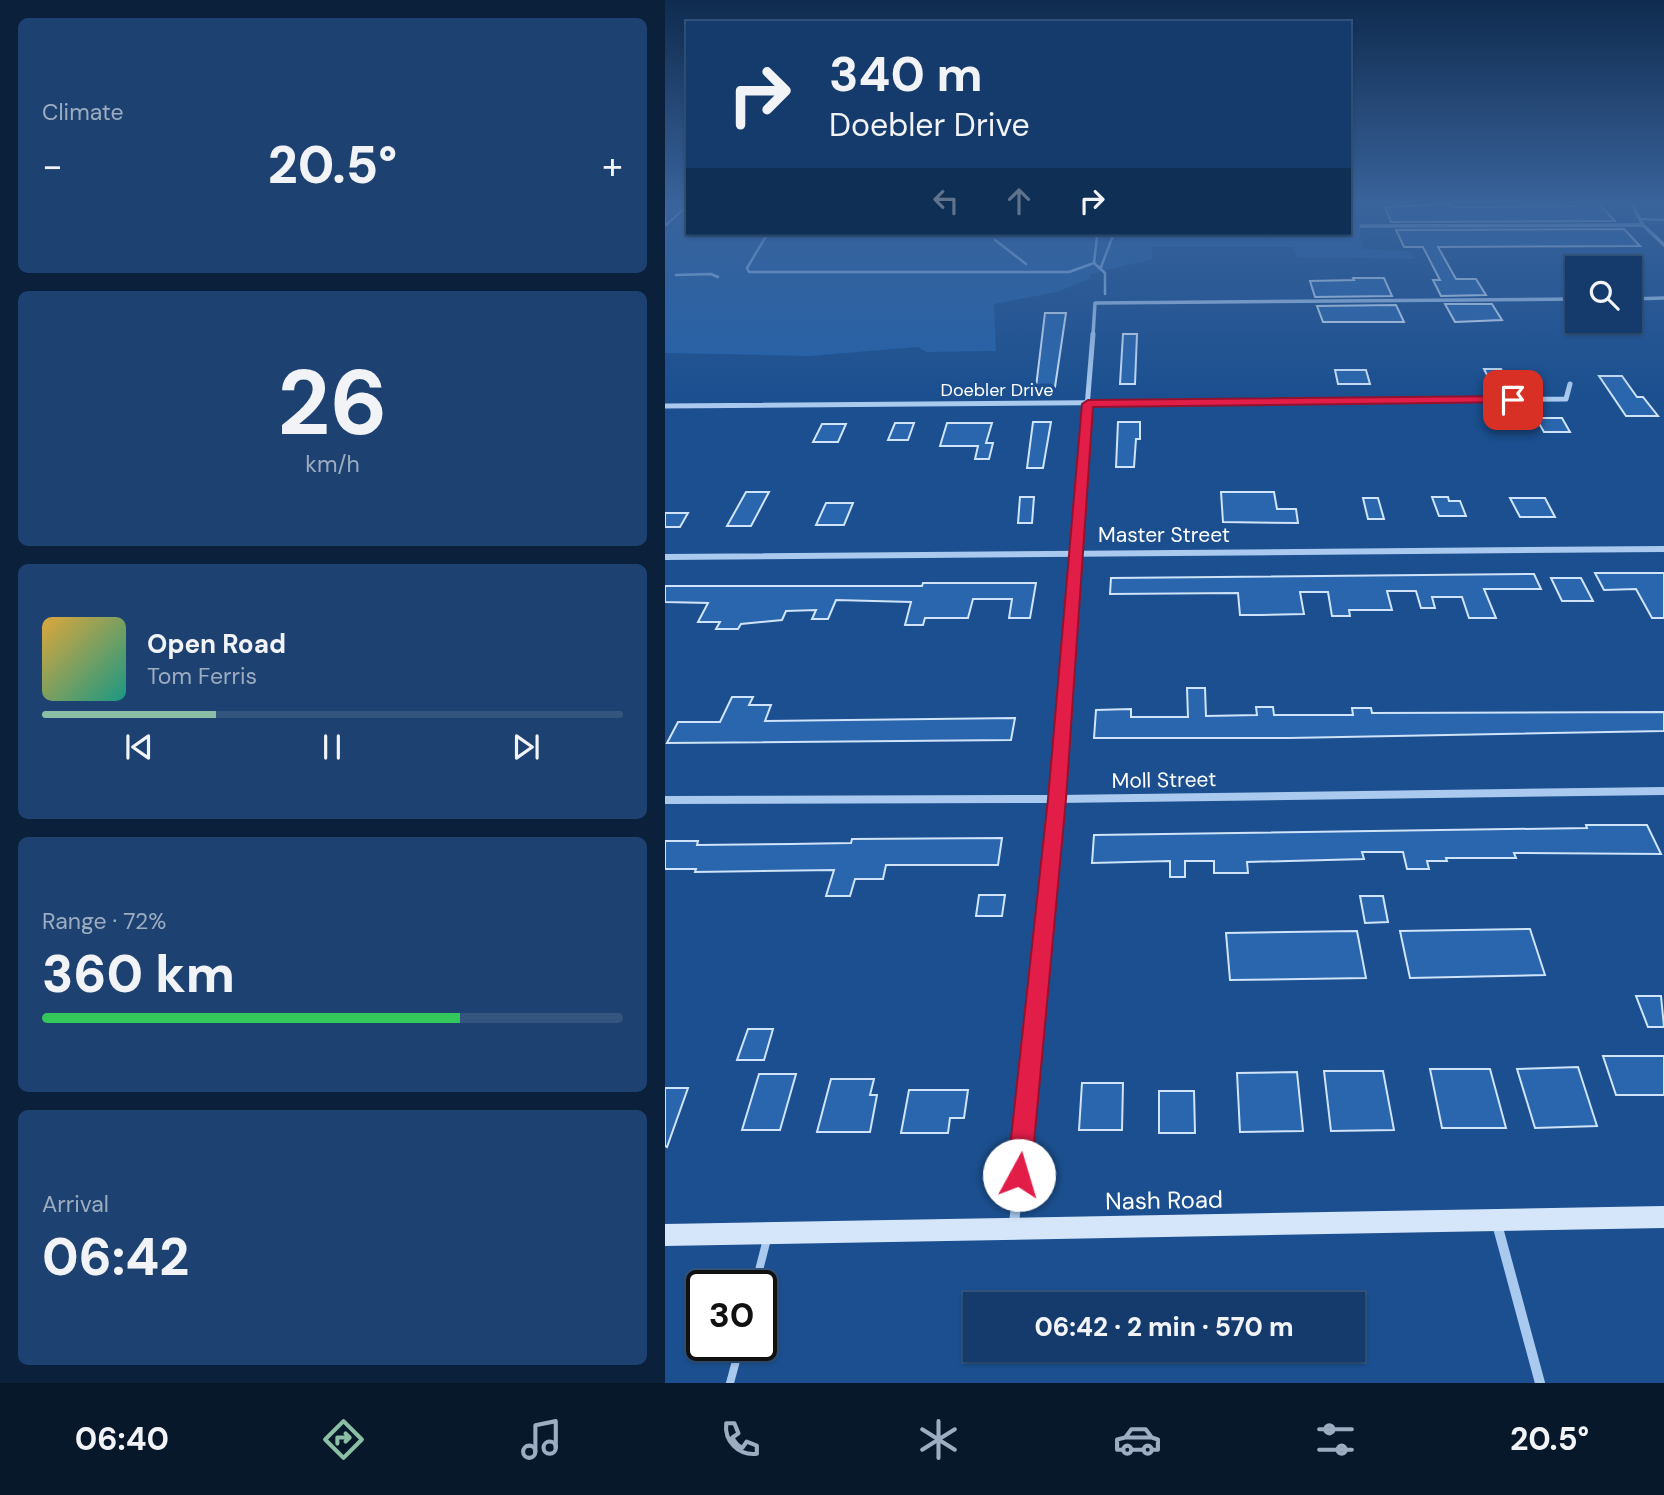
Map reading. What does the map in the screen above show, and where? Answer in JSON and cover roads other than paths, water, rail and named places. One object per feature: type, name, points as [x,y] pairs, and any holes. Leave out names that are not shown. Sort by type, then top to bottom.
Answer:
[{"type":"main road","name":"Nash Road","points":[[665,1235],[1664,1217]]},
{"type":"street","points":[[1642,299],[1664,298]]},
{"type":"street","points":[[1013,1229],[1057,799],[1095,303],[1565,299]]},
{"type":"street","name":"Doebler Drive","points":[[665,406],[1566,399],[1570,384]]},
{"type":"street","name":"Master Street","points":[[665,557],[1664,549]]},
{"type":"street","name":"Moll Street","points":[[665,800],[1057,799],[1664,791]]},
{"type":"street","points":[[1496,1220],[1541,1383]]},
{"type":"lane","points":[[759,1270],[769,1233]]},
{"type":"lane","points":[[730,1383],[736,1361]]},
{"type":"waterway","points":[[747,268],[749,272],[1069,272],[1081,268]]},
{"type":"waterway","points":[[1099,268],[1105,273],[1105,294]]},
{"type":"waterway","points":[[676,275],[711,274],[718,277]]}]
